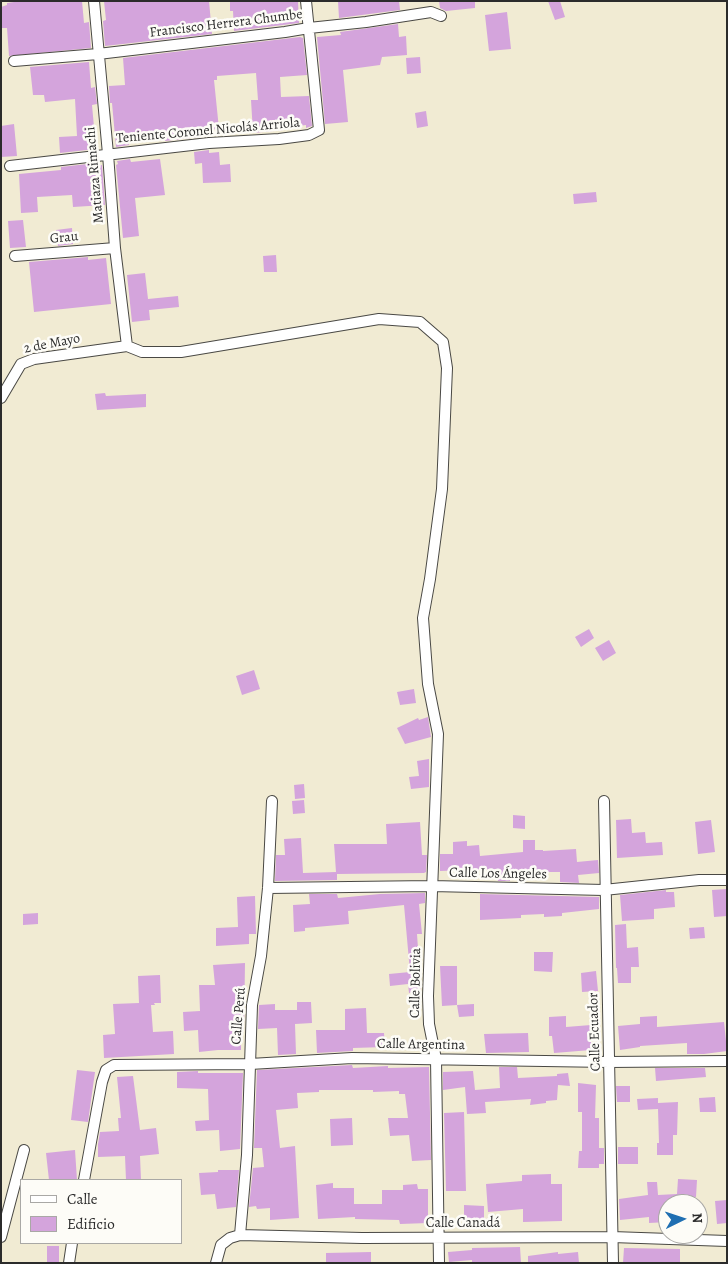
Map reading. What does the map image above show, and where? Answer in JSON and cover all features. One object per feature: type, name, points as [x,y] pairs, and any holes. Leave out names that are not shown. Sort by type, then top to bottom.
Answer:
[{"type":"street","name":"Matiaza Rimachi","points":[[94,1],[115,248],[127,346]]},
{"type":"street","points":[[306,1],[308,28]]},
{"type":"street","name":"Francisco Herrera Chumbe","points":[[14,61],[98,54],[366,22],[431,12],[441,16]]},
{"type":"street","name":"Teniente Coronel Nicolás Arriola","points":[[10,166],[108,154],[309,135],[319,130],[308,28]]},
{"type":"street","name":"Grau","points":[[16,256],[115,248]]},
{"type":"street","name":"Calle Bolivia","points":[[127,346],[142,352],[181,352],[380,319],[420,322],[444,342],[447,368],[442,488],[423,618],[428,684],[438,734],[428,1024],[436,1059],[439,1263]]},
{"type":"street","name":"2 de Mayo","points":[[1,398],[21,364],[34,359],[127,346]]},
{"type":"street","name":"Calle Ecuador","points":[[604,800],[604,890],[613,1263]]},
{"type":"street","name":"Calle Perú","points":[[240,1234],[247,1155],[252,1005],[268,888],[272,801]]},
{"type":"street","name":"Calle Los Ángeles","points":[[268,888],[432,886],[604,890],[698,880],[727,880]]},
{"type":"street","name":"Calle Argentina","points":[[84,1179],[102,1082],[106,1070],[114,1065],[250,1064],[352,1058],[609,1062],[727,1061]]},
{"type":"street","points":[[1,1237],[24,1150]]},
{"type":"street","points":[[216,1263],[221,1245],[230,1238],[240,1234]]},
{"type":"street","name":"Calle Canadá","points":[[240,1234],[362,1238],[612,1237],[727,1241]]},
{"type":"street","points":[[69,1263],[72,1244]]},
{"type":"building","points":[[21,1],[82,1],[84,23],[89,22],[91,48],[9,56],[7,28],[1,28],[1,7],[7,5],[7,3]]},
{"type":"building","points":[[104,1],[209,1],[212,34],[105,46],[103,21],[106,20]]},
{"type":"building","points":[[230,1],[298,1],[299,23],[234,31],[233,11],[230,11]]},
{"type":"building","points":[[338,1],[399,1],[400,10],[339,18]]},
{"type":"building","points":[[439,1],[475,1],[475,8],[446,11],[440,8]]},
{"type":"building","points":[[548,1],[560,1],[565,17],[555,20]]},
{"type":"building","points":[[507,12],[511,49],[489,51],[485,15]]},
{"type":"building","points":[[398,24],[399,37],[406,36],[407,55],[382,57],[380,65],[343,70],[348,122],[325,124],[317,37],[341,35],[340,32]]},
{"type":"building","points":[[303,38],[307,75],[280,77],[281,97],[309,96],[312,126],[306,128],[306,125],[284,128],[284,130],[253,133],[251,100],[258,100],[256,73],[217,76],[217,80],[214,80],[219,129],[207,130],[208,136],[165,141],[164,131],[128,134],[129,145],[116,147],[109,86],[125,85],[123,58]]},
{"type":"building","points":[[420,57],[421,73],[407,74],[406,58]]},
{"type":"building","points":[[89,62],[91,88],[95,87],[97,104],[92,105],[96,149],[60,153],[59,137],[77,136],[75,99],[45,102],[44,95],[33,95],[30,67]]},
{"type":"building","points":[[426,111],[428,126],[417,128],[415,113]]},
{"type":"building","points":[[14,124],[17,156],[1,157],[1,126]]},
{"type":"building","points":[[209,150],[209,153],[219,152],[220,165],[230,164],[231,182],[203,183],[202,163],[195,164],[194,152]]},
{"type":"building","points":[[130,159],[131,162],[160,159],[165,195],[135,198],[139,236],[123,238],[116,165],[118,164],[117,161]]},
{"type":"building","points":[[96,163],[97,166],[102,165],[105,205],[73,207],[72,195],[37,197],[38,212],[21,213],[19,174],[61,170],[61,167]]},
{"type":"building","points":[[596,192],[597,202],[574,204],[573,194]]},
{"type":"building","points":[[23,220],[26,247],[10,248],[8,221]]},
{"type":"building","points":[[72,228],[73,244],[58,246],[56,230]]},
{"type":"building","points":[[276,255],[277,272],[264,272],[263,256]]},
{"type":"building","points":[[88,257],[88,260],[106,258],[111,304],[34,312],[29,262]]},
{"type":"building","points":[[145,273],[148,299],[178,296],[179,307],[149,310],[150,320],[132,322],[127,275]]},
{"type":"building","points":[[105,393],[106,396],[146,394],[146,407],[97,410],[95,394]]},
{"type":"building","points":[[589,629],[594,638],[581,647],[575,637]]},
{"type":"building","points":[[609,640],[616,653],[603,661],[595,648]]},
{"type":"building","points":[[254,670],[260,689],[242,695],[236,676]]},
{"type":"building","points":[[414,689],[416,703],[400,705],[397,692]]},
{"type":"building","points":[[428,717],[431,737],[405,744],[397,728],[418,718],[419,720]]},
{"type":"building","points":[[429,759],[429,787],[411,789],[409,777],[419,776],[417,761]]},
{"type":"building","points":[[304,784],[305,798],[295,799],[294,785]]},
{"type":"building","points":[[304,800],[305,813],[293,814],[292,801]]},
{"type":"building","points":[[513,815],[525,816],[525,829],[513,828]]},
{"type":"building","points":[[631,819],[632,833],[645,832],[646,843],[662,842],[663,855],[617,858],[616,820]]},
{"type":"building","points":[[711,820],[715,852],[698,854],[695,822]]},
{"type":"building","points":[[420,822],[422,855],[427,855],[426,872],[424,873],[337,874],[337,880],[275,881],[276,855],[285,855],[284,839],[301,838],[303,873],[336,872],[334,844],[387,844],[386,824]]},
{"type":"building","points":[[523,840],[535,840],[535,850],[576,849],[577,862],[598,860],[599,873],[578,875],[579,883],[560,882],[560,872],[509,872],[510,881],[498,881],[497,869],[440,871],[440,854],[453,854],[453,842],[467,841],[467,846],[479,845],[480,856],[523,852]]},
{"type":"building","points":[[727,889],[727,916],[714,917],[712,890]]},
{"type":"building","points":[[666,890],[666,892],[674,892],[675,907],[654,909],[654,919],[622,921],[620,895]]},
{"type":"building","points":[[425,893],[425,903],[419,904],[422,934],[417,934],[421,992],[409,993],[408,984],[390,986],[389,974],[410,972],[404,905],[348,911],[349,924],[305,928],[305,931],[294,932],[293,905],[310,904],[309,894],[337,894],[338,898],[380,894]]},
{"type":"building","points":[[480,894],[599,897],[599,909],[562,913],[562,916],[544,917],[544,914],[521,915],[521,918],[480,920]]},
{"type":"building","points":[[255,896],[256,934],[249,934],[249,944],[216,946],[216,928],[238,927],[237,897]]},
{"type":"building","points":[[38,913],[38,924],[23,925],[23,914]]},
{"type":"building","points":[[626,924],[627,948],[638,947],[639,967],[631,967],[631,983],[618,983],[615,925]]},
{"type":"building","points":[[704,927],[705,938],[690,939],[689,928]]},
{"type":"building","points":[[534,952],[553,952],[552,972],[534,971]]},
{"type":"building","points":[[245,963],[244,1030],[241,1030],[241,1050],[199,1052],[198,1030],[184,1031],[183,1012],[200,1011],[199,985],[215,985],[213,965]]},
{"type":"building","points":[[440,966],[457,966],[457,1005],[442,1006]]},
{"type":"building","points":[[596,971],[598,991],[582,992],[581,973]]},
{"type":"building","points":[[160,975],[161,1003],[151,1005],[153,1032],[173,1031],[174,1054],[104,1058],[103,1035],[115,1034],[113,1004],[139,1003],[138,976]]},
{"type":"building","points":[[297,1002],[311,1002],[312,1023],[295,1024],[296,1054],[278,1055],[277,1028],[258,1029],[259,1005],[275,1004],[275,1010],[297,1010]]},
{"type":"building","points":[[474,1004],[474,1016],[459,1017],[457,1005]]},
{"type":"building","points":[[366,1008],[367,1033],[384,1033],[385,1047],[353,1048],[353,1051],[317,1053],[316,1030],[345,1030],[345,1009]]},
{"type":"building","points":[[566,1016],[566,1027],[591,1025],[591,1050],[554,1053],[552,1036],[549,1036],[549,1017]]},
{"type":"building","points":[[657,1016],[657,1027],[724,1022],[727,1051],[687,1054],[687,1043],[640,1046],[620,1050],[618,1026],[640,1024],[640,1017]]},
{"type":"building","points":[[528,1033],[529,1052],[486,1053],[484,1034]]},
{"type":"building","points":[[352,1065],[353,1068],[388,1066],[388,1068],[429,1067],[431,1160],[412,1161],[409,1135],[390,1136],[388,1118],[408,1118],[405,1094],[399,1094],[399,1091],[319,1090],[319,1092],[297,1093],[298,1108],[276,1110],[280,1148],[295,1146],[299,1218],[270,1220],[270,1208],[257,1209],[256,1206],[249,1207],[253,1168],[264,1167],[262,1148],[254,1148],[257,1070]]},
{"type":"building","points":[[499,1067],[517,1067],[518,1078],[557,1076],[557,1074],[568,1073],[570,1086],[558,1085],[557,1100],[546,1101],[546,1103],[530,1105],[531,1099],[485,1102],[486,1113],[467,1114],[465,1087],[443,1090],[443,1072],[473,1071],[475,1090],[500,1088]]},
{"type":"building","points":[[655,1068],[705,1068],[706,1077],[656,1081]]},
{"type":"building","points":[[77,1070],[95,1072],[88,1122],[71,1120]]},
{"type":"building","points":[[198,1071],[198,1073],[243,1073],[240,1149],[220,1151],[219,1130],[196,1131],[195,1121],[209,1120],[208,1089],[177,1088],[177,1072]]},
{"type":"building","points":[[133,1076],[140,1130],[156,1128],[159,1154],[140,1156],[141,1179],[126,1179],[125,1156],[98,1157],[100,1132],[119,1131],[118,1118],[121,1118],[117,1077]]},
{"type":"building","points":[[578,1083],[596,1085],[595,1118],[599,1118],[599,1148],[604,1148],[604,1164],[599,1164],[599,1168],[578,1168],[579,1151],[582,1151],[582,1112],[578,1112]]},
{"type":"building","points":[[616,1086],[630,1086],[630,1102],[617,1102]]},
{"type":"building","points":[[715,1097],[716,1112],[700,1112],[699,1098]]},
{"type":"building","points":[[658,1098],[658,1103],[678,1102],[677,1135],[673,1135],[673,1155],[657,1155],[657,1143],[659,1143],[658,1109],[638,1110],[637,1099]]},
{"type":"building","points":[[464,1112],[466,1191],[446,1191],[444,1113]]},
{"type":"building","points":[[352,1118],[353,1145],[331,1146],[330,1119]]},
{"type":"building","points":[[618,1147],[638,1147],[638,1164],[618,1164]]},
{"type":"building","points":[[75,1150],[77,1179],[49,1179],[46,1153]]},
{"type":"building","points":[[218,1170],[239,1170],[236,1207],[217,1209],[215,1194],[201,1195],[199,1173],[218,1172]]},
{"type":"building","points":[[551,1174],[551,1184],[562,1184],[562,1221],[523,1222],[523,1209],[488,1212],[486,1184],[522,1181],[522,1175]]},
{"type":"building","points":[[678,1179],[697,1180],[696,1194],[677,1194]]},
{"type":"building","points":[[647,1182],[657,1182],[658,1223],[649,1223],[649,1217],[620,1220],[619,1199],[648,1195]]},
{"type":"building","points":[[333,1183],[333,1188],[354,1188],[354,1204],[382,1204],[382,1190],[403,1190],[403,1185],[417,1184],[418,1189],[428,1189],[428,1223],[400,1224],[399,1220],[355,1219],[355,1217],[318,1219],[316,1185]]},
{"type":"building","points":[[727,1200],[727,1223],[717,1224],[715,1201]]},
{"type":"building","points":[[464,1205],[484,1206],[484,1221],[464,1221]]},
{"type":"building","points":[[47,1246],[59,1246],[59,1263],[47,1263]]},
{"type":"building","points":[[520,1247],[521,1263],[472,1263],[472,1260],[449,1262],[448,1252],[472,1250],[472,1248]]},
{"type":"building","points":[[624,1248],[680,1249],[680,1263],[623,1263]]},
{"type":"building","points":[[371,1252],[371,1263],[326,1263],[326,1253]]},
{"type":"building","points":[[558,1252],[558,1254],[578,1252],[579,1263],[528,1263],[528,1256]]}]
